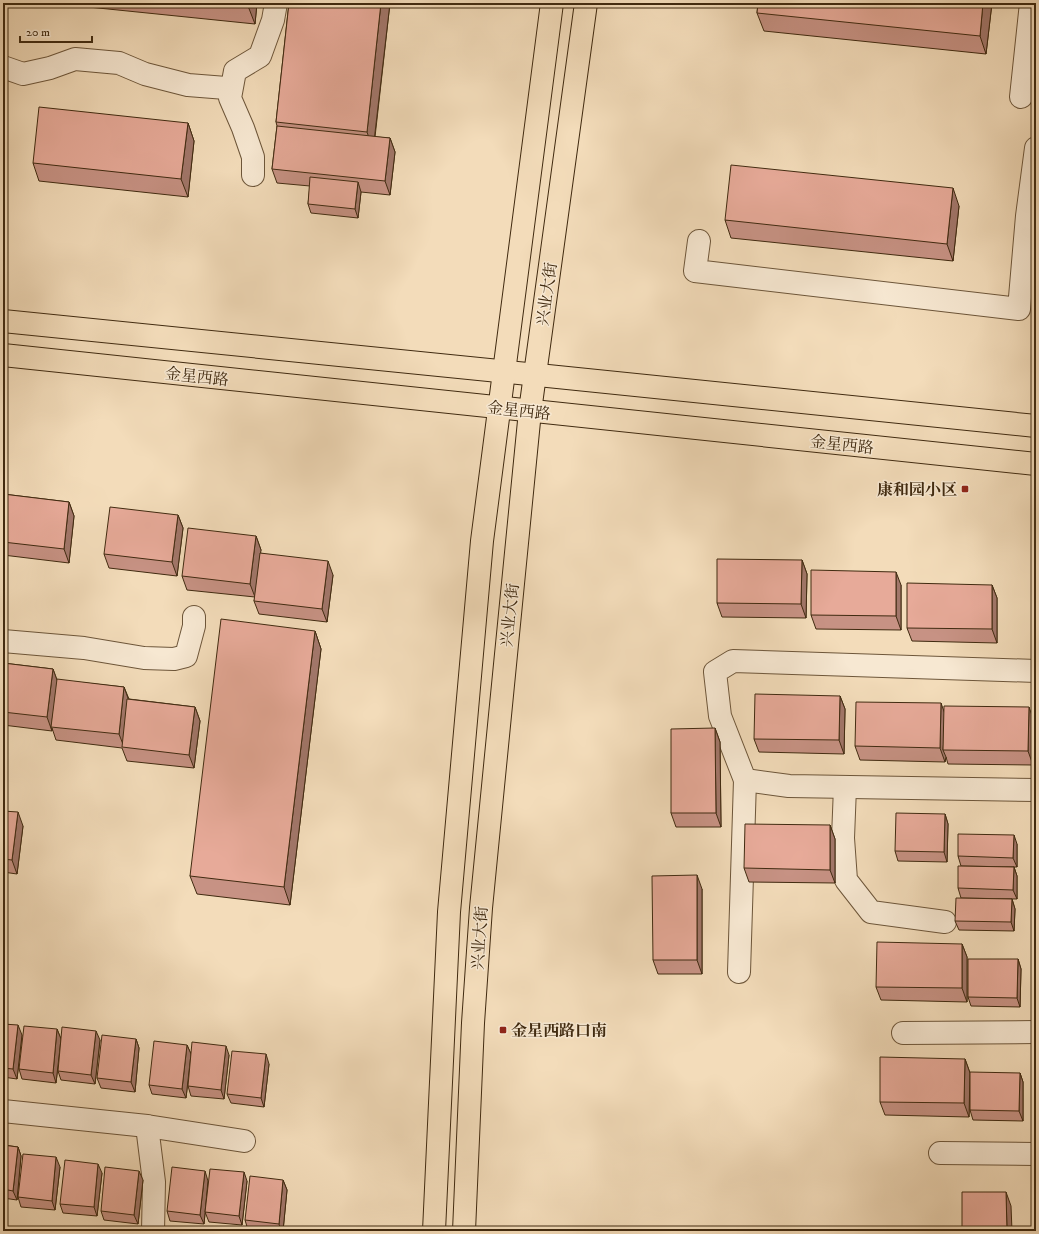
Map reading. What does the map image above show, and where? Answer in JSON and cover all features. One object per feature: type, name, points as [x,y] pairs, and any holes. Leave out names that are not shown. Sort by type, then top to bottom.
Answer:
[{"type":"main road","name":"兴业大街","points":[[434,1231],[449,912],[482,541],[552,3]]},
{"type":"main road","name":"兴业大街","points":[[464,1231],[473,1023],[481,908],[530,411],[586,3]]},
{"type":"main road","points":[[3,321],[1036,426]]},
{"type":"main road","name":"金星西路","points":[[3,355],[1036,464]]},
{"type":"lane","points":[[253,175],[253,157],[243,128],[230,98],[235,71],[260,56],[273,20],[276,3]]},
{"type":"lane","points":[[1021,97],[1030,3]]},
{"type":"lane","points":[[3,67],[23,74],[50,68],[75,59],[119,63],[146,74],[188,85],[226,88]]},
{"type":"lane","points":[[699,241],[695,271],[1019,310],[1027,216],[1034,184],[1036,148]]},
{"type":"lane","points":[[3,641],[84,648],[144,658],[174,660],[186,656],[194,626],[194,617]]},
{"type":"lane","points":[[739,972],[745,780],[720,716],[716,672],[733,661],[1036,671]]},
{"type":"lane","points":[[745,780],[789,786],[1036,790]]},
{"type":"lane","points":[[845,787],[843,838],[846,880],[871,912],[945,922]]},
{"type":"lane","points":[[903,1033],[1036,1032]]},
{"type":"lane","points":[[3,1111],[147,1126],[244,1141]]},
{"type":"lane","points":[[147,1126],[154,1182],[153,1231]]},
{"type":"lane","points":[[940,1153],[1035,1154]]},
{"type":"building","points":[[219,3],[249,3],[248,6]]},
{"type":"building","points":[[289,3],[381,3],[367,132],[276,122]]},
{"type":"building","points":[[758,3],[983,3],[980,36],[757,13]]},
{"type":"building","points":[[39,107],[188,123],[181,179],[33,163]]},
{"type":"building","points":[[277,126],[390,138],[385,181],[272,169]]},
{"type":"building","points":[[731,165],[953,188],[947,244],[725,220]]},
{"type":"building","points":[[310,177],[358,182],[355,209],[308,204]]},
{"type":"building","points":[[1036,236],[1036,252],[1034,252]]},
{"type":"building","points":[[3,494],[69,502],[64,549],[3,542]]},
{"type":"building","points":[[110,507],[178,515],[172,562],[104,554]]},
{"type":"building","points":[[188,528],[256,536],[250,584],[182,576]]},
{"type":"building","points":[[260,553],[328,561],[322,609],[254,601]]},
{"type":"building","points":[[717,559],[802,560],[801,604],[717,603]]},
{"type":"building","points":[[811,570],[896,572],[896,616],[811,615]]},
{"type":"building","points":[[907,583],[992,585],[992,629],[907,628]]},
{"type":"building","points":[[221,619],[315,631],[284,887],[190,876]]},
{"type":"building","points":[[3,663],[53,669],[47,717],[3,712]]},
{"type":"building","points":[[57,679],[124,687],[119,734],[51,727]]},
{"type":"building","points":[[755,694],[840,696],[839,740],[754,739]]},
{"type":"building","points":[[127,699],[195,707],[189,755],[122,747]]},
{"type":"building","points":[[856,702],[941,703],[940,748],[855,746]]},
{"type":"building","points":[[944,706],[1029,707],[1028,751],[943,750]]},
{"type":"building","points":[[715,728],[716,813],[671,813],[671,729]]},
{"type":"building","points":[[3,811],[18,812],[12,860],[3,859]]},
{"type":"building","points":[[896,813],[945,814],[944,852],[895,851]]},
{"type":"building","points":[[745,824],[830,825],[830,870],[744,868]]},
{"type":"building","points":[[958,834],[1014,835],[1013,858],[958,856]]},
{"type":"building","points":[[958,866],[1014,867],[1013,890],[958,888]]},
{"type":"building","points":[[697,875],[697,960],[653,960],[652,876]]},
{"type":"building","points":[[956,898],[1012,899],[1011,922],[955,921]]},
{"type":"building","points":[[877,942],[962,944],[962,988],[876,987]]},
{"type":"building","points":[[968,959],[1018,959],[1017,998],[968,997]]},
{"type":"building","points":[[3,1024],[18,1025],[13,1069],[3,1068]]},
{"type":"building","points":[[24,1026],[57,1029],[53,1073],[19,1069]]},
{"type":"building","points":[[62,1027],[96,1031],[91,1075],[58,1071]]},
{"type":"building","points":[[102,1035],[136,1039],[131,1082],[97,1078]]},
{"type":"building","points":[[154,1041],[187,1045],[182,1089],[149,1085]]},
{"type":"building","points":[[192,1042],[226,1046],[221,1090],[188,1086]]},
{"type":"building","points":[[232,1051],[266,1054],[261,1098],[227,1094]]},
{"type":"building","points":[[880,1057],[965,1059],[964,1103],[880,1102]]},
{"type":"building","points":[[970,1072],[1020,1073],[1019,1111],[970,1110]]},
{"type":"building","points":[[3,1145],[18,1147],[13,1191],[3,1189]]},
{"type":"building","points":[[23,1154],[56,1157],[52,1201],[18,1197]]},
{"type":"building","points":[[65,1160],[98,1164],[94,1207],[60,1204]]},
{"type":"building","points":[[105,1167],[139,1171],[134,1215],[101,1211]]},
{"type":"building","points":[[172,1167],[205,1171],[200,1215],[167,1211]]},
{"type":"building","points":[[210,1169],[244,1172],[239,1216],[205,1212]]},
{"type":"building","points":[[250,1176],[283,1180],[279,1224],[245,1220]]},
{"type":"building","points":[[962,1192],[1006,1192],[1007,1231],[962,1231]]},
{"type":"place","name":"康和园小区","points":[[965,489]]},
{"type":"place","name":"金星西路口南","points":[[503,1030]]}]
